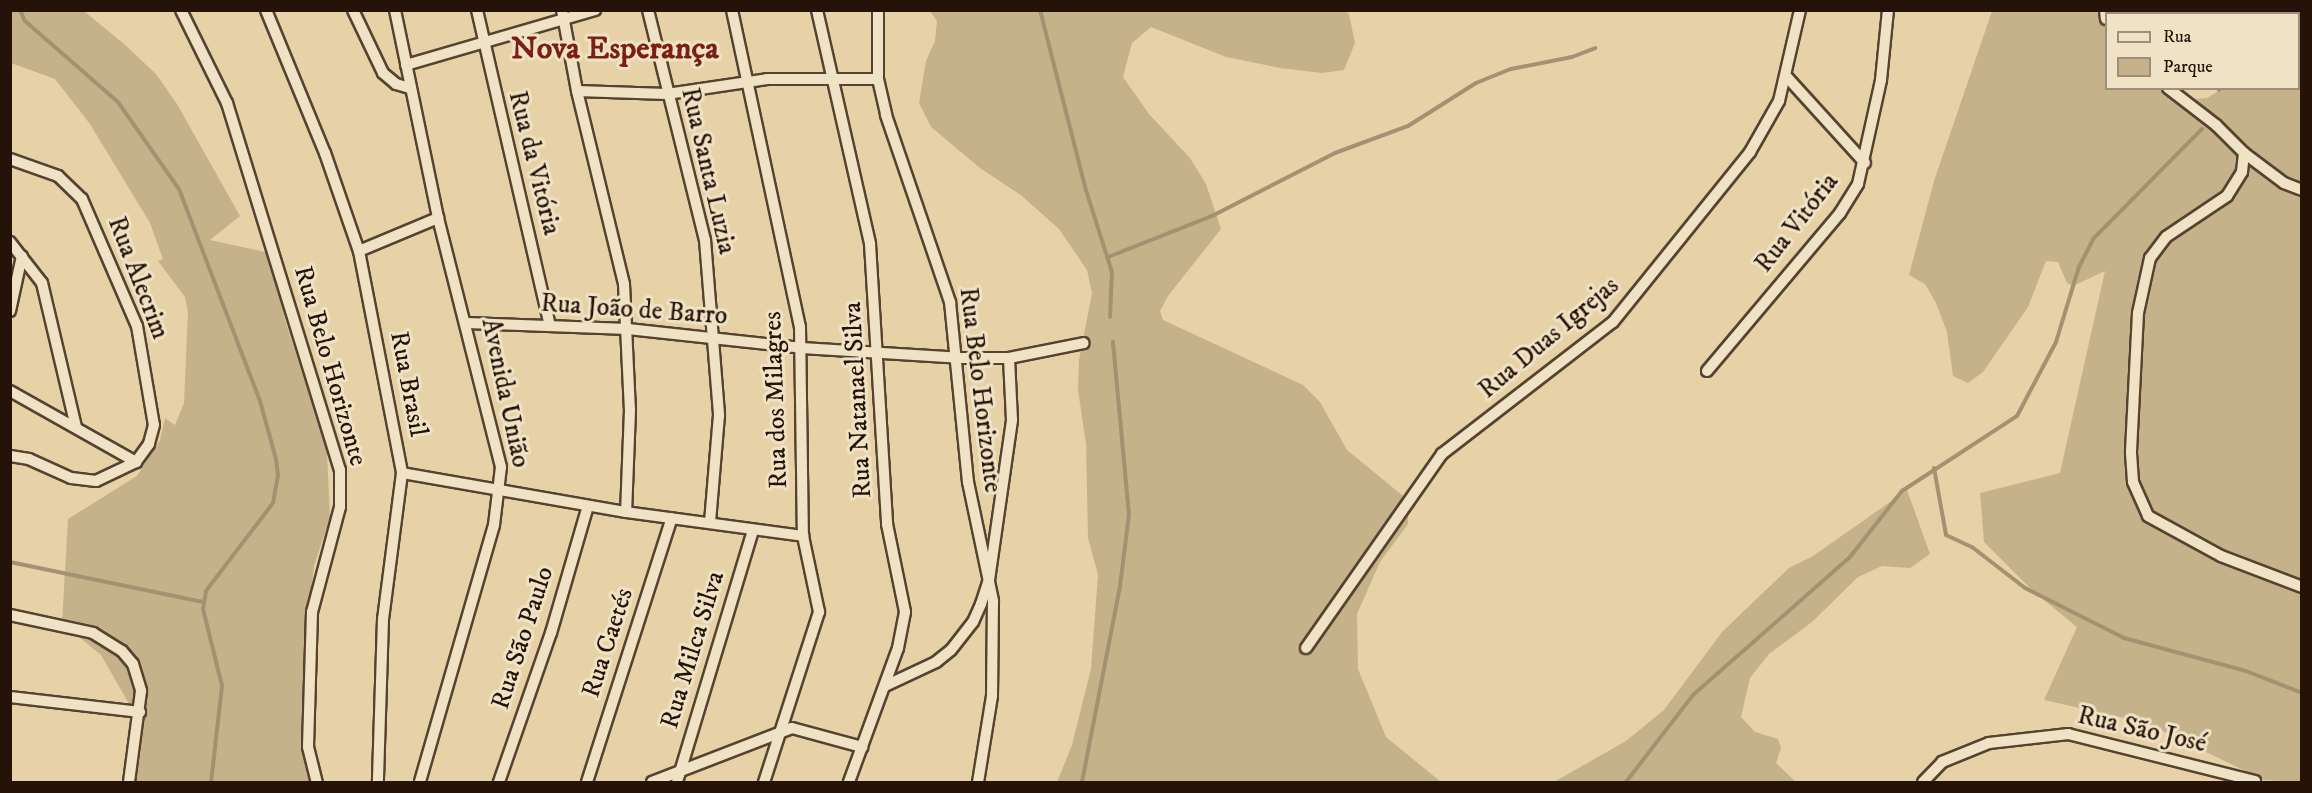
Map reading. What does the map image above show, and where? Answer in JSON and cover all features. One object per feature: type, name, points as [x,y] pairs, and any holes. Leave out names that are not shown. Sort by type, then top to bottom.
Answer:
[{"type":"street","name":"Rua Belo Horizonte","points":[[181,10],[227,103],[340,470],[340,507],[312,612],[313,700],[308,747],[317,783]]},
{"type":"street","name":"Rua Brasil","points":[[266,10],[325,153],[359,251],[402,473],[383,619],[378,783]]},
{"type":"street","points":[[353,10],[383,73],[396,84],[410,88]]},
{"type":"street","name":"Avenida União","points":[[395,10],[438,218],[498,447],[501,488],[420,783]]},
{"type":"street","name":"Rua da Vitória","points":[[477,10],[483,45],[550,325]]},
{"type":"street","points":[[406,64],[483,45],[563,14],[595,10]]},
{"type":"street","name":"Rua Santa Luzia","points":[[648,10],[667,94],[699,212],[715,337],[719,440],[710,523]]},
{"type":"street","name":"Rua dos Milagres","points":[[732,10],[802,348],[803,536],[819,612],[764,783]]},
{"type":"street","name":"Rua Natanael Silva","points":[[817,10],[870,244],[879,355],[887,524],[905,612],[885,686],[849,783]]},
{"type":"street","name":"Rua Belo Horizonte","points":[[878,10],[878,79],[886,115],[944,280],[959,358],[968,482],[993,609],[992,696],[978,783]]},
{"type":"street","name":"Rua Duas Igrejas","points":[[1306,648],[1442,454],[1596,335],[1632,302],[1750,152],[1779,101],[1787,77],[1800,10]]},
{"type":"street","name":"Rua Vitória","points":[[1707,371],[1840,213],[1858,184],[1865,163],[1881,80],[1888,10]]},
{"type":"street","points":[[563,14],[577,91],[621,267],[628,329],[626,512]]},
{"type":"street","points":[[1787,77],[1865,163]]},
{"type":"street","points":[[577,91],[667,94],[746,81],[878,79]]},
{"type":"street","points":[[2171,90],[2216,125],[2244,153],[2284,183],[2301,190]]},
{"type":"street","points":[[2244,153],[2242,171],[2228,196],[2166,237],[2150,258],[2138,312],[2131,442],[2133,482],[2148,516],[2221,555],[2301,587]]},
{"type":"street","name":"Rua Alecrim","points":[[10,159],[41,168],[73,187],[106,250],[137,326],[151,403],[152,435],[136,462]]},
{"type":"street","points":[[359,251],[438,218]]},
{"type":"street","points":[[10,242],[42,283],[76,427]]},
{"type":"street","points":[[10,310],[22,256]]},
{"type":"street","name":"Rua João de Barro","points":[[467,323],[628,329],[879,355],[959,358],[1009,358],[1084,343]]},
{"type":"street","points":[[885,686],[936,662],[963,637],[988,580],[1012,420],[1009,358]]},
{"type":"street","points":[[10,391],[136,462],[112,476],[84,481],[29,459],[10,456]]},
{"type":"street","points":[[402,473],[501,488],[626,512],[803,536]]},
{"type":"street","name":"Rua São Paulo","points":[[499,783],[551,633],[588,506]]},
{"type":"street","name":"Rua Caetés","points":[[587,783],[672,518]]},
{"type":"street","name":"Rua Milca Silva","points":[[678,778],[753,530]]},
{"type":"street","points":[[10,615],[93,633],[122,651],[139,677],[140,712],[129,783]]},
{"type":"street","points":[[10,697],[140,712]]},
{"type":"street","points":[[652,783],[678,778],[782,730],[801,729],[862,747]]},
{"type":"street","name":"Rua São José","points":[[1923,783],[1942,762],[1989,743],[2068,734],[2258,782]]},
{"type":"street","points":[[2236,783],[2258,782]]},
{"type":"green space","points":[[1343,10],[1349,14],[1355,43],[1344,70],[1322,73],[1280,68],[1226,57],[1151,27],[1132,43],[1123,77],[1149,114],[1190,158],[1206,184],[1221,229],[1168,296],[1160,311],[1163,320],[1303,385],[1320,402],[1347,450],[1408,500],[1408,524],[1380,562],[1357,614],[1358,669],[1386,737],[1441,782],[1057,782],[1072,745],[1091,669],[1098,575],[1088,538],[1086,444],[1078,390],[1079,360],[1092,293],[1087,270],[1059,229],[1022,196],[980,168],[931,127],[919,103],[926,61],[935,41],[937,21],[930,11]]},
{"type":"green space","points":[[10,11],[84,11],[124,44],[156,74],[177,104],[240,216],[210,240],[270,253],[285,320],[308,391],[326,431],[330,517],[314,566],[307,632],[315,782],[136,782],[141,750],[132,709],[101,655],[62,623],[68,519],[137,476],[160,440],[165,418],[175,425],[184,403],[188,312],[185,297],[158,261],[163,259],[150,223],[90,124],[55,79],[11,63]]},
{"type":"green space","points":[[1992,11],[2107,11],[2105,12],[2105,90],[2167,90],[2184,100],[2207,98],[2220,90],[2300,90],[2300,12],[2219,11],[2301,11],[2301,782],[2264,780],[2146,723],[2044,700],[2077,627],[2034,592],[1984,542],[1980,493],[2060,473],[2105,271],[2073,286],[2067,283],[2058,262],[2046,261],[2028,307],[1983,372],[1968,383],[1953,376],[1947,332],[1936,303],[1925,284],[1909,275],[1934,181]]},
{"type":"green space","points":[[1907,490],[1930,554],[1910,568],[1882,566],[1858,577],[1812,622],[1769,654],[1750,678],[1741,717],[1755,732],[1778,739],[1781,748],[1776,763],[1796,782],[1554,782],[1626,741],[1664,710],[1722,632],[1789,568],[1813,556]]},
{"type":"waterway","points":[[20,10],[25,21],[118,102],[179,189],[260,401],[276,459],[278,475],[273,503],[206,591],[203,609],[222,686],[211,782]]},
{"type":"waterway","points":[[1040,10],[1085,187],[1112,272],[1110,317]]},
{"type":"waterway","points":[[1108,257],[1214,215],[1335,153],[1408,126],[1476,83],[1511,69],[1572,57],[1595,48]]},
{"type":"waterway","points":[[1626,782],[1693,695],[1850,557],[1902,491],[2017,416],[2056,342],[2079,267],[2093,239],[2202,129]]},
{"type":"waterway","points":[[1082,782],[1120,586],[1129,515],[1113,342]]},
{"type":"waterway","points":[[1934,468],[1946,535],[1972,547],[2025,588],[2124,638],[2246,671],[2302,693]]},
{"type":"waterway","points":[[10,562],[203,602]]},
{"type":"district","name":"Nova Esperança","points":[[615,49]]}]
